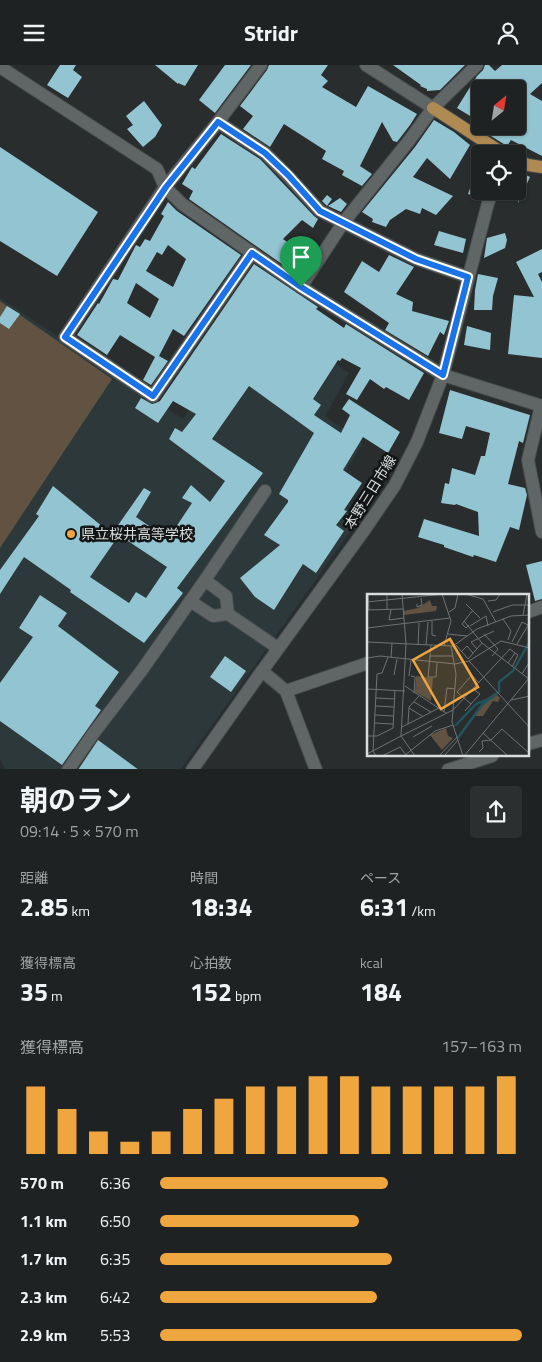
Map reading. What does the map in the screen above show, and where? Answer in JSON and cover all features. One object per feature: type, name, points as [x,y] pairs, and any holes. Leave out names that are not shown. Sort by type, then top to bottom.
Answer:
[{"type":"main road","points":[[433,108],[490,145]]},
{"type":"main road","points":[[526,164],[542,167]]},
{"type":"street","points":[[252,253],[153,396],[65,337],[166,187],[261,65]]},
{"type":"street","points":[[367,65],[433,108]]},
{"type":"street","points":[[301,287],[343,223],[408,143],[433,108],[477,65]]},
{"type":"street","points":[[0,67],[157,169],[166,187],[182,204],[301,287],[443,375],[542,406],[528,460],[542,532]]},
{"type":"street","points":[[218,122],[265,153],[288,175],[320,211],[416,259],[468,277]]},
{"type":"street","name":"本野三日市線","points":[[192,769],[363,532],[395,485],[418,442],[443,375],[489,200]]},
{"type":"street","points":[[68,769],[93,733],[142,670],[266,491]]},
{"type":"street","points":[[205,580],[226,596],[228,613]]},
{"type":"street","points":[[190,601],[213,616],[228,613],[278,648]]},
{"type":"street","points":[[530,611],[542,607]]},
{"type":"street","points":[[286,691],[316,679],[367,663]]},
{"type":"street","points":[[262,671],[286,691],[316,769]]},
{"type":"street","points":[[530,744],[542,740]]},
{"type":"street","points":[[448,769],[488,761]]},
{"type":"shaded area","points":[[0,298],[183,419],[238,335],[252,306],[349,373],[325,416],[363,443],[331,496],[359,519],[181,769],[5,769],[0,759]]},
{"type":"shaded area","points":[[0,301],[112,379],[0,548]]},
{"type":"building","points":[[60,65],[76,65],[73,70],[82,77],[68,98],[47,85]]},
{"type":"building","points":[[155,65],[198,65],[185,86],[178,84]]},
{"type":"building","points":[[225,65],[251,65],[215,113],[199,100]]},
{"type":"building","points":[[269,65],[328,65],[321,75],[328,81],[322,87],[356,107],[368,86],[417,114],[397,142],[393,141],[382,122],[360,166],[372,174],[362,186],[342,175],[344,171],[322,159],[326,151],[284,124],[270,147],[243,129],[253,116],[240,106]]},
{"type":"building","points":[[393,65],[465,65],[440,90],[427,91],[427,89],[420,86]]},
{"type":"building","points":[[485,65],[489,65],[495,71],[502,65],[542,65],[542,83],[530,94],[542,101],[542,156],[526,148],[526,145],[521,145],[511,140],[508,145],[505,145],[491,136],[526,135],[526,80],[474,80]]},
{"type":"building","points":[[471,86],[471,117],[457,108]]},
{"type":"building","points":[[144,101],[162,125],[155,137],[143,147],[127,129],[133,125],[126,116]]},
{"type":"building","points":[[434,120],[454,132],[470,145],[450,179],[427,158],[413,177],[453,196],[436,215],[422,208],[420,214],[406,209],[390,220],[386,227],[372,222],[373,219],[362,212],[415,147]]},
{"type":"building","points":[[221,134],[260,159],[318,219],[313,228],[302,220],[283,239],[310,258],[299,276],[189,199],[193,191],[182,184],[192,167],[195,169]]},
{"type":"building","points":[[0,147],[98,212],[57,276],[0,241]]},
{"type":"building","points":[[526,175],[530,177],[526,186]]},
{"type":"building","points":[[327,195],[332,199],[327,206],[322,201]]},
{"type":"building","points":[[340,198],[347,204],[341,212],[328,206]]},
{"type":"building","points":[[168,202],[177,211],[241,255],[184,336],[173,329],[159,356],[168,361],[151,385],[143,380],[155,357],[120,335],[107,355],[77,335],[99,304],[113,279],[118,280],[136,245],[140,247],[145,239],[150,241],[164,216],[161,214]],"holes":[[[168,245],[186,259],[173,287],[146,271],[157,252],[162,255]],[[136,283],[159,299],[150,318],[127,303]]]},
{"type":"building","points":[[439,231],[466,239],[463,253],[434,245]]},
{"type":"building","points":[[505,233],[507,240],[505,248],[484,258],[487,238]]},
{"type":"building","points":[[542,249],[542,272],[538,274],[542,282],[542,358],[508,354],[514,295],[534,297],[516,262]]},
{"type":"building","points":[[389,255],[414,267],[396,294],[413,302],[412,311],[449,321],[444,335],[440,332],[428,356],[385,330],[389,323],[344,292],[362,261],[379,272]]},
{"type":"building","points":[[254,264],[318,307],[316,309],[344,328],[346,324],[424,373],[409,400],[386,387],[384,389],[370,379],[357,400],[346,394],[361,368],[342,358],[340,361],[338,360],[313,399],[321,405],[314,415],[341,433],[350,415],[342,409],[349,399],[400,432],[388,453],[363,437],[343,470],[362,483],[344,510],[347,511],[336,525],[344,531],[316,573],[303,564],[274,610],[255,597],[240,578],[280,545],[264,535],[288,502],[279,494],[314,433],[249,386],[212,439],[263,473],[177,588],[183,593],[144,643],[70,592],[71,590],[24,557],[0,594],[0,570],[39,516],[36,514],[53,486],[103,527],[114,531],[144,488],[151,492],[136,517],[168,539],[192,503],[182,498],[191,485],[210,502],[225,481],[169,439],[175,428],[182,432],[196,414],[173,401],[158,423],[135,408],[141,398],[152,404],[160,401]],"holes":[[[119,535],[167,567],[146,598],[136,592],[129,603],[90,577]]]},
{"type":"building","points":[[478,274],[498,278],[493,296],[492,310],[474,310]]},
{"type":"building","points":[[7,306],[20,314],[9,329],[0,323],[0,317]]},
{"type":"building","points":[[467,326],[491,333],[490,350],[464,345]]},
{"type":"building","points":[[450,390],[530,415],[523,443],[519,441],[508,484],[525,488],[527,495],[519,530],[510,527],[496,562],[474,555],[473,557],[418,537],[424,519],[479,536],[478,512],[456,504],[441,503],[445,483],[449,484],[452,468],[475,475],[481,456],[485,456],[490,433],[466,426],[462,439],[439,433]]},
{"type":"building","points":[[542,561],[542,599],[535,601],[526,565]]},
{"type":"building","points":[[40,595],[67,613],[58,626],[119,672],[95,706],[101,710],[62,765],[0,721],[0,683],[33,637],[19,628]]},
{"type":"building","points":[[225,656],[246,671],[231,692],[210,677]]},
{"type":"building","points":[[98,740],[138,769],[79,769]]},
{"type":"place","name":"県立桜井高等学校","points":[[71,534]]},
{"type":"route","points":[[218,122],[265,153],[288,175],[320,211],[416,259],[468,277],[443,375],[301,287],[252,253],[153,396],[65,337],[166,187],[218,122]]}]
